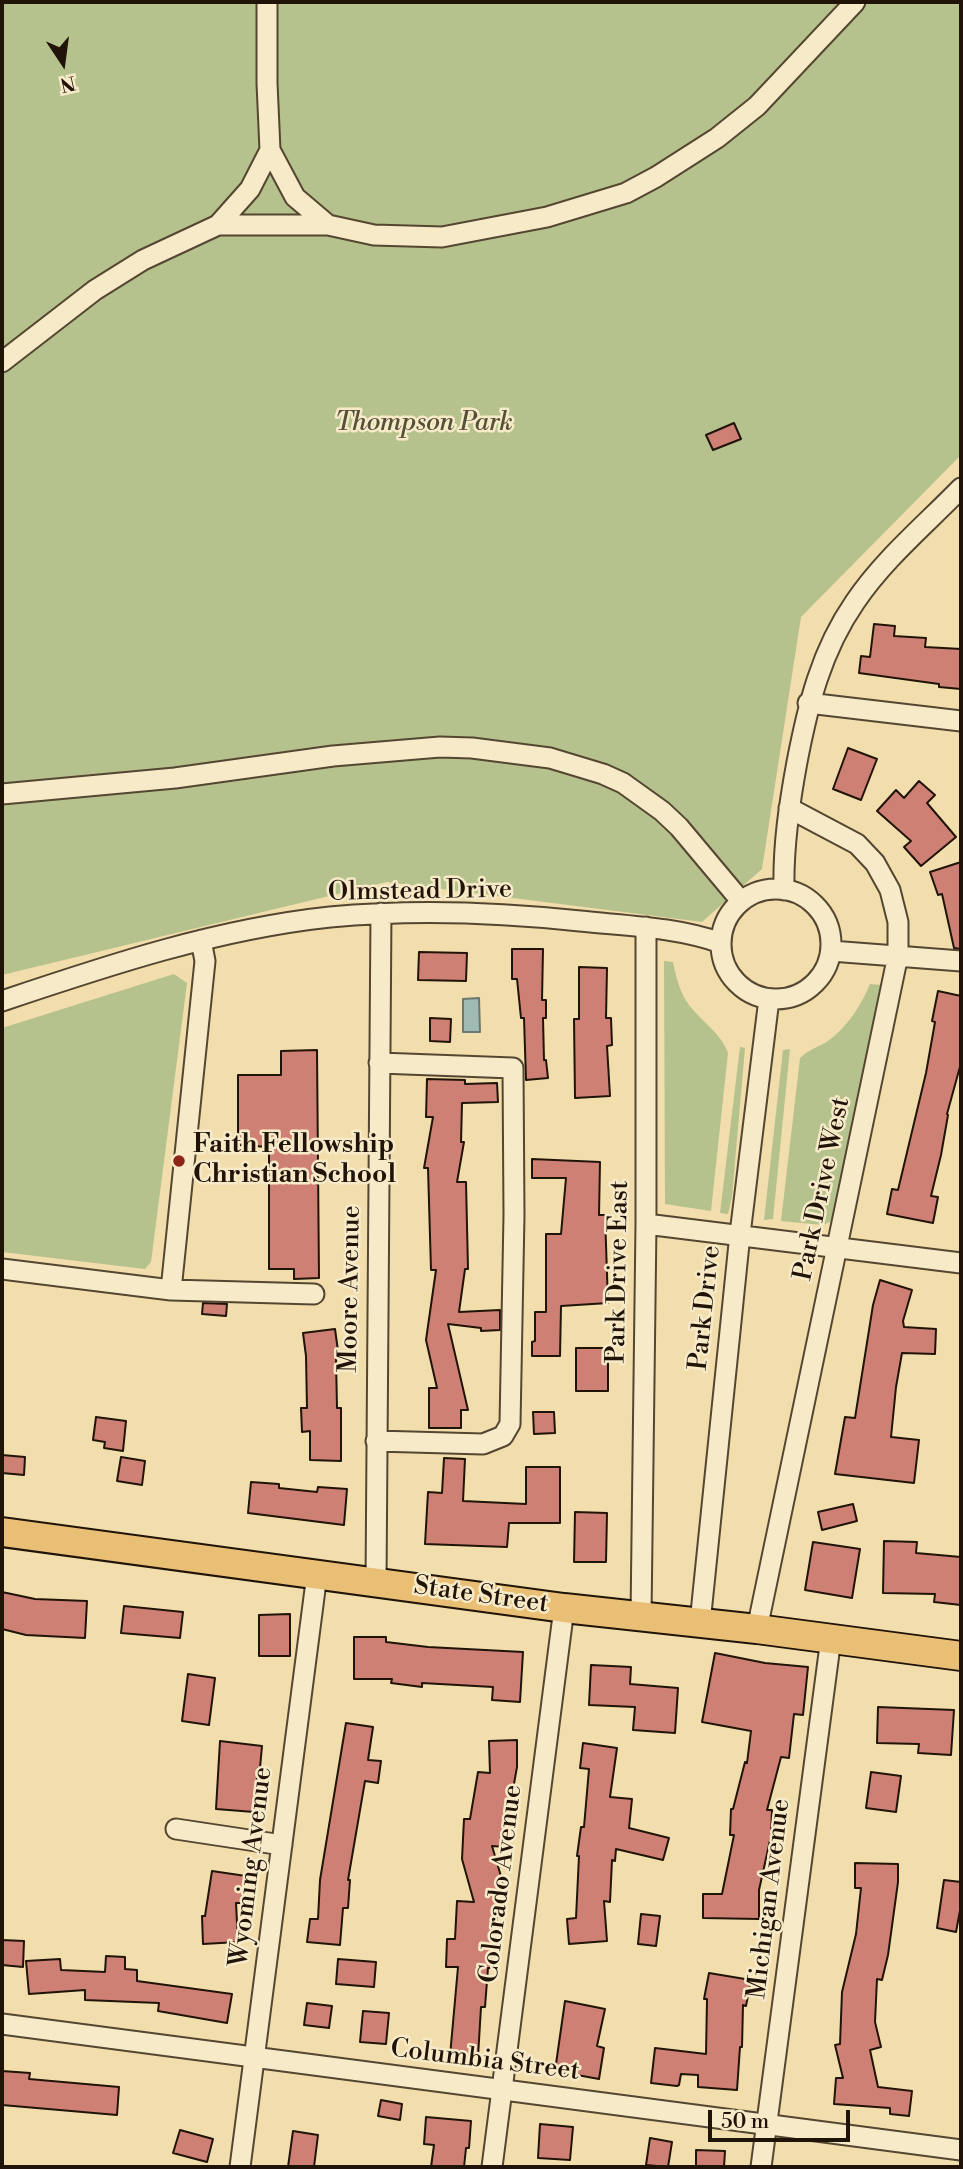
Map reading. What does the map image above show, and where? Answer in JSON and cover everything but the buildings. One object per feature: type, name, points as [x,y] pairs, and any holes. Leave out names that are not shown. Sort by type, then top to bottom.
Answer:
[{"type":"highway","name":"State Street","points":[[2,1532],[564,1608],[758,1629],[961,1656]]},
{"type":"street","points":[[267,2],[270,150],[295,197],[328,225]]},
{"type":"street","points":[[218,225],[328,225],[374,234],[442,237],[547,217],[626,192],[656,177],[717,138],[757,106],[855,2]]},
{"type":"street","points":[[2,362],[119,275],[143,260],[218,225],[250,189],[270,150]]},
{"type":"street","points":[[784,890],[783,849],[808,703],[835,634],[855,602],[885,564],[961,488]]},
{"type":"street","points":[[808,703],[961,721]]},
{"type":"street","points":[[2,794],[175,778],[333,755],[440,747],[472,748],[537,757],[603,774],[623,783],[679,827],[741,901]]},
{"type":"street","name":"Park Drive West","points":[[758,1629],[898,955],[898,922],[890,890],[875,863],[857,844],[789,808]]},
{"type":"street","points":[[769,890],[784,890],[800,895],[819,911],[830,934],[831,951],[826,967],[816,981],[794,995],[769,999],[754,995],[734,980],[723,959],[723,927],[730,913],[741,901],[769,890]]},
{"type":"street","name":"Olmstead Drive","points":[[2,1001],[163,949],[250,929],[329,917],[381,913],[461,913],[693,933],[721,943]]},
{"type":"street","name":"Moore Avenue","points":[[376,1581],[381,913]]},
{"type":"street","name":"Park Drive East","points":[[641,1616],[646,1224],[646,928]]},
{"type":"street","points":[[171,1290],[205,961],[201,940]]},
{"type":"street","points":[[831,951],[961,961]]},
{"type":"street","name":"Park Drive","points":[[700,1623],[740,1234],[769,999]]},
{"type":"street","points":[[376,1441],[483,1444],[503,1436],[510,1424],[514,1214],[513,1068],[379,1063]]},
{"type":"street","points":[[646,1224],[961,1263]]},
{"type":"street","points":[[2,1269],[171,1290],[314,1294]]},
{"type":"street","name":"Wyoming Avenue","points":[[240,2167],[317,1574]]},
{"type":"street","name":"Colorado Avenue","points":[[492,2167],[564,1608]]},
{"type":"street","name":"Michigan Avenue","points":[[761,2167],[831,1638]]},
{"type":"street","points":[[176,1829],[282,1846]]},
{"type":"street","name":"Columbia Street","points":[[2,2024],[961,2150]]},
{"type":"green space","name":"Thompson Park","points":[[2,2],[961,2],[961,455],[801,617],[762,869],[702,922],[387,882],[2,975]]},
{"type":"green space","points":[[664,961],[673,962],[686,1000],[721,1039],[728,1053],[711,1211],[665,1204]]},
{"type":"green space","points":[[174,974],[187,983],[151,1262],[145,1269],[2,1252],[2,1028]]},
{"type":"green space","points":[[870,984],[881,985],[832,1221],[823,1225],[781,1221],[800,1058],[828,1041],[847,1023]]},
{"type":"green space","points":[[740,1047],[745,1048],[732,1197],[728,1214],[720,1213]]},
{"type":"green space","points":[[790,1049],[773,1219],[764,1220],[783,1050]]},
{"type":"water","points":[[479,998],[480,1032],[463,1032],[463,999]]},
{"type":"place","name":"Faith Fellowship Christian School","points":[[179,1161]]}]
